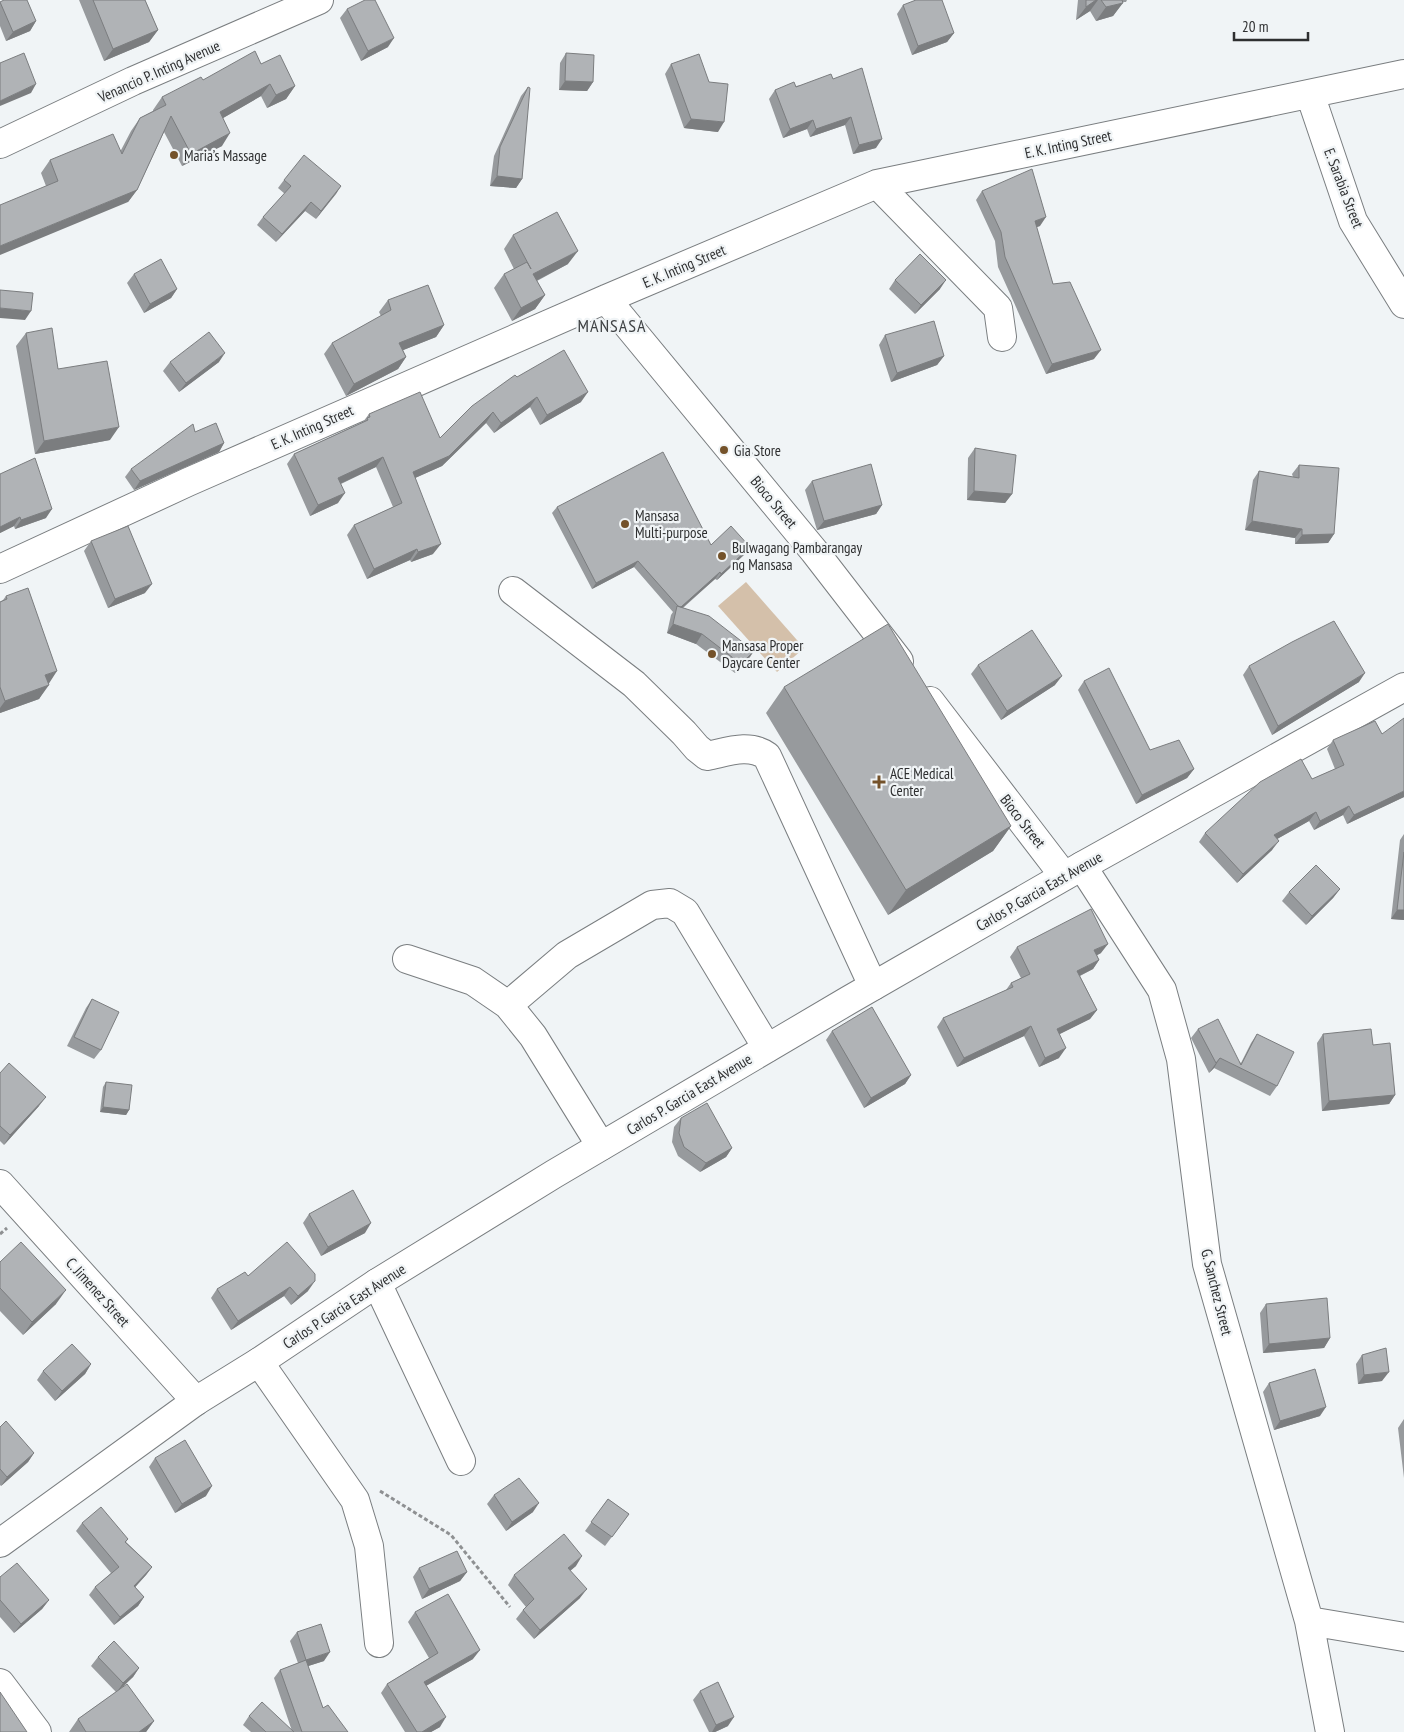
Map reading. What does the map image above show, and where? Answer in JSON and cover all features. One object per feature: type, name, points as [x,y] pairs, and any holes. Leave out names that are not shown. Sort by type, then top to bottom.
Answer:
[{"type":"street","name":"Venancio P. Inting Avenue","points":[[0,144],[133,81],[319,0]]},
{"type":"street","name":"E. K. Inting Street","points":[[0,569],[188,482],[606,298],[877,184],[1404,74]]},
{"type":"street","name":"E. Sarabia Street","points":[[1310,94],[1353,221],[1404,304]]},
{"type":"street","points":[[877,184],[998,308],[1002,337]]},
{"type":"street","name":"Bioco Street","points":[[606,298],[814,550],[915,681],[1073,871]]},
{"type":"street","points":[[512,591],[634,684],[707,756],[747,749],[758,750],[767,756],[873,986]]},
{"type":"street","name":"Carlos P. Garcia East Avenue","points":[[0,1543],[196,1401],[259,1362],[377,1283],[601,1146],[1073,871],[1404,687]]},
{"type":"street","name":"G. Sanchez Street","points":[[1073,871],[1162,990],[1181,1059],[1207,1264],[1309,1621],[1330,1732]]},
{"type":"street","points":[[508,1005],[567,955],[652,905],[670,903],[685,912],[767,1048]]},
{"type":"street","points":[[407,959],[473,981],[508,1005],[533,1036],[601,1146]]},
{"type":"street","name":"C. Jimenez Street","points":[[0,1184],[196,1401]]},
{"type":"street","points":[[377,1283],[460,1461]]},
{"type":"street","points":[[259,1362],[356,1500],[369,1546],[379,1643]]},
{"type":"street","points":[[1309,1621],[1404,1637]]},
{"type":"street","points":[[0,1683],[37,1732]]},
{"type":"path","points":[[375,1488],[451,1535],[510,1607]]},
{"type":"shaded area","points":[[746,582],[804,648],[777,672],[718,606]]},
{"type":"building","points":[[4,0],[27,0],[36,21],[13,32],[0,2]]},
{"type":"building","points":[[93,0],[145,0],[158,30],[113,49]]},
{"type":"building","points":[[365,0],[375,0],[394,38],[368,51],[347,9]]},
{"type":"building","points":[[916,0],[942,0],[954,33],[918,46],[903,5]]},
{"type":"building","points":[[1086,0],[1096,0],[1086,7]]},
{"type":"building","points":[[1101,0],[1122,0],[1123,3],[1106,7]]},
{"type":"building","points":[[255,51],[261,64],[280,55],[295,86],[276,95],[270,84],[220,112],[230,133],[191,154],[171,116],[137,190],[0,246],[0,205],[58,181],[50,160],[113,134],[122,154],[140,118],[166,105],[162,97],[201,77],[203,80]]},
{"type":"building","points":[[24,53],[36,84],[0,101],[0,63]]},
{"type":"building","points":[[566,53],[594,55],[593,82],[565,81]]},
{"type":"building","points":[[699,54],[709,82],[728,84],[724,122],[691,119],[671,64]]},
{"type":"building","points":[[862,68],[882,139],[859,145],[851,117],[816,129],[813,120],[790,129],[775,90],[794,82],[796,87],[831,74],[833,79]]},
{"type":"building","points":[[528,87],[530,88],[522,179],[497,176],[500,147]]},
{"type":"building","points":[[304,155],[341,186],[321,211],[311,202],[282,234],[263,217],[291,186],[284,180]]},
{"type":"building","points":[[1032,169],[1046,217],[1035,221],[1053,284],[1070,282],[1101,350],[1052,364],[1005,257],[1001,232],[982,191]]},
{"type":"building","points":[[557,212],[578,251],[533,274],[545,295],[521,308],[504,274],[527,262],[531,269],[513,235]]},
{"type":"building","points":[[920,254],[946,280],[921,305],[895,280]]},
{"type":"building","points":[[161,259],[177,289],[150,304],[134,274]]},
{"type":"building","points":[[428,285],[444,325],[399,343],[406,357],[354,384],[332,343],[391,310],[388,300]]},
{"type":"building","points":[[0,290],[33,293],[31,311],[0,308]]},
{"type":"building","points":[[934,321],[944,356],[897,373],[885,335]]},
{"type":"building","points":[[52,328],[58,369],[107,361],[119,427],[44,441],[26,333]]},
{"type":"building","points":[[209,332],[225,353],[186,383],[170,362]]},
{"type":"building","points":[[564,350],[588,392],[547,415],[537,397],[501,423],[493,412],[449,456],[413,472],[441,544],[418,552],[417,549],[374,569],[354,525],[402,503],[383,457],[338,478],[345,493],[318,505],[294,454],[368,420],[369,414],[420,392],[440,438],[472,406],[515,375],[517,377]]},
{"type":"building","points":[[216,423],[224,443],[140,481],[131,469],[193,424],[195,432]]},
{"type":"building","points":[[975,448],[1016,455],[1012,494],[974,491]]},
{"type":"building","name":"Mansasa Multi-purpose","points":[[663,452],[711,545],[731,526],[750,547],[681,607],[678,606],[638,561],[596,583],[557,507]]},
{"type":"building","points":[[35,458],[52,509],[21,520],[20,517],[0,527],[0,474]]},
{"type":"building","points":[[871,464],[882,505],[824,521],[812,481]]},
{"type":"building","points":[[1299,465],[1339,468],[1334,534],[1302,535],[1302,529],[1252,521],[1259,471],[1299,478]]},
{"type":"building","points":[[128,526],[152,584],[115,599],[91,541]]},
{"type":"building","points":[[28,588],[57,671],[45,675],[49,685],[5,701],[0,687],[0,602],[7,599],[6,596]]},
{"type":"building","points":[[677,606],[709,616],[754,651],[741,664],[702,634],[673,624]]},
{"type":"building","points":[[1334,621],[1365,673],[1278,726],[1249,666]]},
{"type":"building","name":"ACE Medical Center","points":[[888,624],[1011,826],[906,890],[784,687]]},
{"type":"building","points":[[1032,630],[1062,676],[1007,711],[978,665]]},
{"type":"building","points":[[1109,668],[1150,750],[1179,740],[1194,769],[1142,795],[1084,681]]},
{"type":"building","points":[[1404,718],[1404,791],[1354,815],[1349,806],[1320,821],[1316,812],[1274,835],[1279,841],[1243,874],[1205,833],[1260,782],[1301,759],[1312,779],[1344,765],[1333,740],[1375,721],[1382,734]]},
{"type":"building","points":[[1404,852],[1404,910],[1397,910]]},
{"type":"building","points":[[1316,865],[1340,889],[1312,916],[1289,892]]},
{"type":"building","points":[[1091,909],[1108,944],[1094,950],[1099,960],[1077,971],[1097,1010],[1057,1029],[1066,1048],[1045,1058],[1031,1026],[964,1058],[943,1018],[1013,987],[1011,983],[1030,974],[1017,947]]},
{"type":"building","points":[[92,999],[119,1012],[101,1050],[74,1037]]},
{"type":"building","points":[[872,1007],[911,1075],[871,1098],[832,1031]]},
{"type":"building","points":[[1218,1019],[1241,1065],[1257,1034],[1294,1052],[1277,1086],[1220,1058],[1216,1063],[1198,1029]]},
{"type":"building","points":[[1371,1029],[1373,1045],[1390,1043],[1395,1095],[1329,1101],[1323,1034]]},
{"type":"building","points":[[9,1063],[46,1097],[10,1135],[0,1126],[0,1073]]},
{"type":"building","points":[[106,1082],[132,1085],[129,1110],[103,1107]]},
{"type":"building","points":[[707,1103],[732,1148],[706,1163],[684,1147],[679,1133],[681,1118]]},
{"type":"building","points":[[353,1190],[371,1223],[328,1247],[309,1214]]},
{"type":"building","points":[[21,1242],[66,1290],[32,1322],[0,1288],[0,1262]]},
{"type":"building","points":[[287,1242],[315,1274],[315,1281],[298,1296],[290,1287],[238,1321],[217,1289],[245,1272],[248,1276]]},
{"type":"building","points":[[1327,1298],[1330,1338],[1269,1344],[1266,1304]]},
{"type":"building","points":[[72,1344],[91,1364],[62,1391],[43,1371]]},
{"type":"building","points":[[1386,1348],[1389,1372],[1364,1375],[1362,1355]]},
{"type":"building","points":[[1315,1369],[1326,1407],[1280,1421],[1269,1383]]},
{"type":"building","points":[[6,1421],[34,1453],[7,1477],[0,1469],[0,1427]]},
{"type":"building","points":[[185,1440],[212,1486],[182,1504],[155,1458]]},
{"type":"building","points":[[519,1478],[539,1503],[512,1522],[494,1495]]},
{"type":"building","points":[[608,1499],[629,1514],[612,1537],[591,1522]]},
{"type":"building","points":[[101,1507],[128,1539],[125,1542],[152,1567],[134,1586],[144,1597],[120,1617],[95,1587],[119,1567],[82,1523]]},
{"type":"building","points":[[564,1534],[582,1556],[568,1568],[587,1589],[540,1630],[523,1610],[534,1599],[514,1575]]},
{"type":"building","points":[[457,1551],[467,1572],[429,1589],[419,1568]]},
{"type":"building","points":[[17,1563],[49,1600],[21,1624],[0,1600],[0,1577]]},
{"type":"building","points":[[448,1594],[480,1650],[424,1682],[446,1717],[422,1732],[417,1732],[387,1684],[438,1653],[415,1612]]},
{"type":"building","points":[[321,1624],[330,1652],[306,1660],[297,1632]]},
{"type":"building","points":[[114,1641],[139,1668],[123,1683],[98,1657]]},
{"type":"building","points":[[306,1660],[323,1708],[328,1705],[348,1732],[302,1732],[280,1670]]},
{"type":"building","points":[[718,1682],[734,1717],[716,1725],[700,1691]]},
{"type":"building","points":[[127,1684],[154,1721],[139,1732],[86,1732],[78,1719]]},
{"type":"building","points":[[0,1692],[27,1732],[0,1732]]},
{"type":"building","points":[[262,1702],[294,1732],[266,1732],[249,1716]]},
{"type":"place","name":"Maria’s Massage","points":[[174,155]]},
{"type":"place","name":"Gia Store","points":[[724,450]]},
{"type":"place","name":"Mansasa Multi-purpose","points":[[625,524]]},
{"type":"place","name":"Bulwagang Pambarangay ng Mansasa","points":[[722,556]]},
{"type":"place","name":"Mansasa Proper Daycare Center","points":[[712,654]]},
{"type":"place","name":"ACE Medical Center","points":[[879,782]]},
{"type":"district","name":"MANSASA","points":[[612,325]]}]
